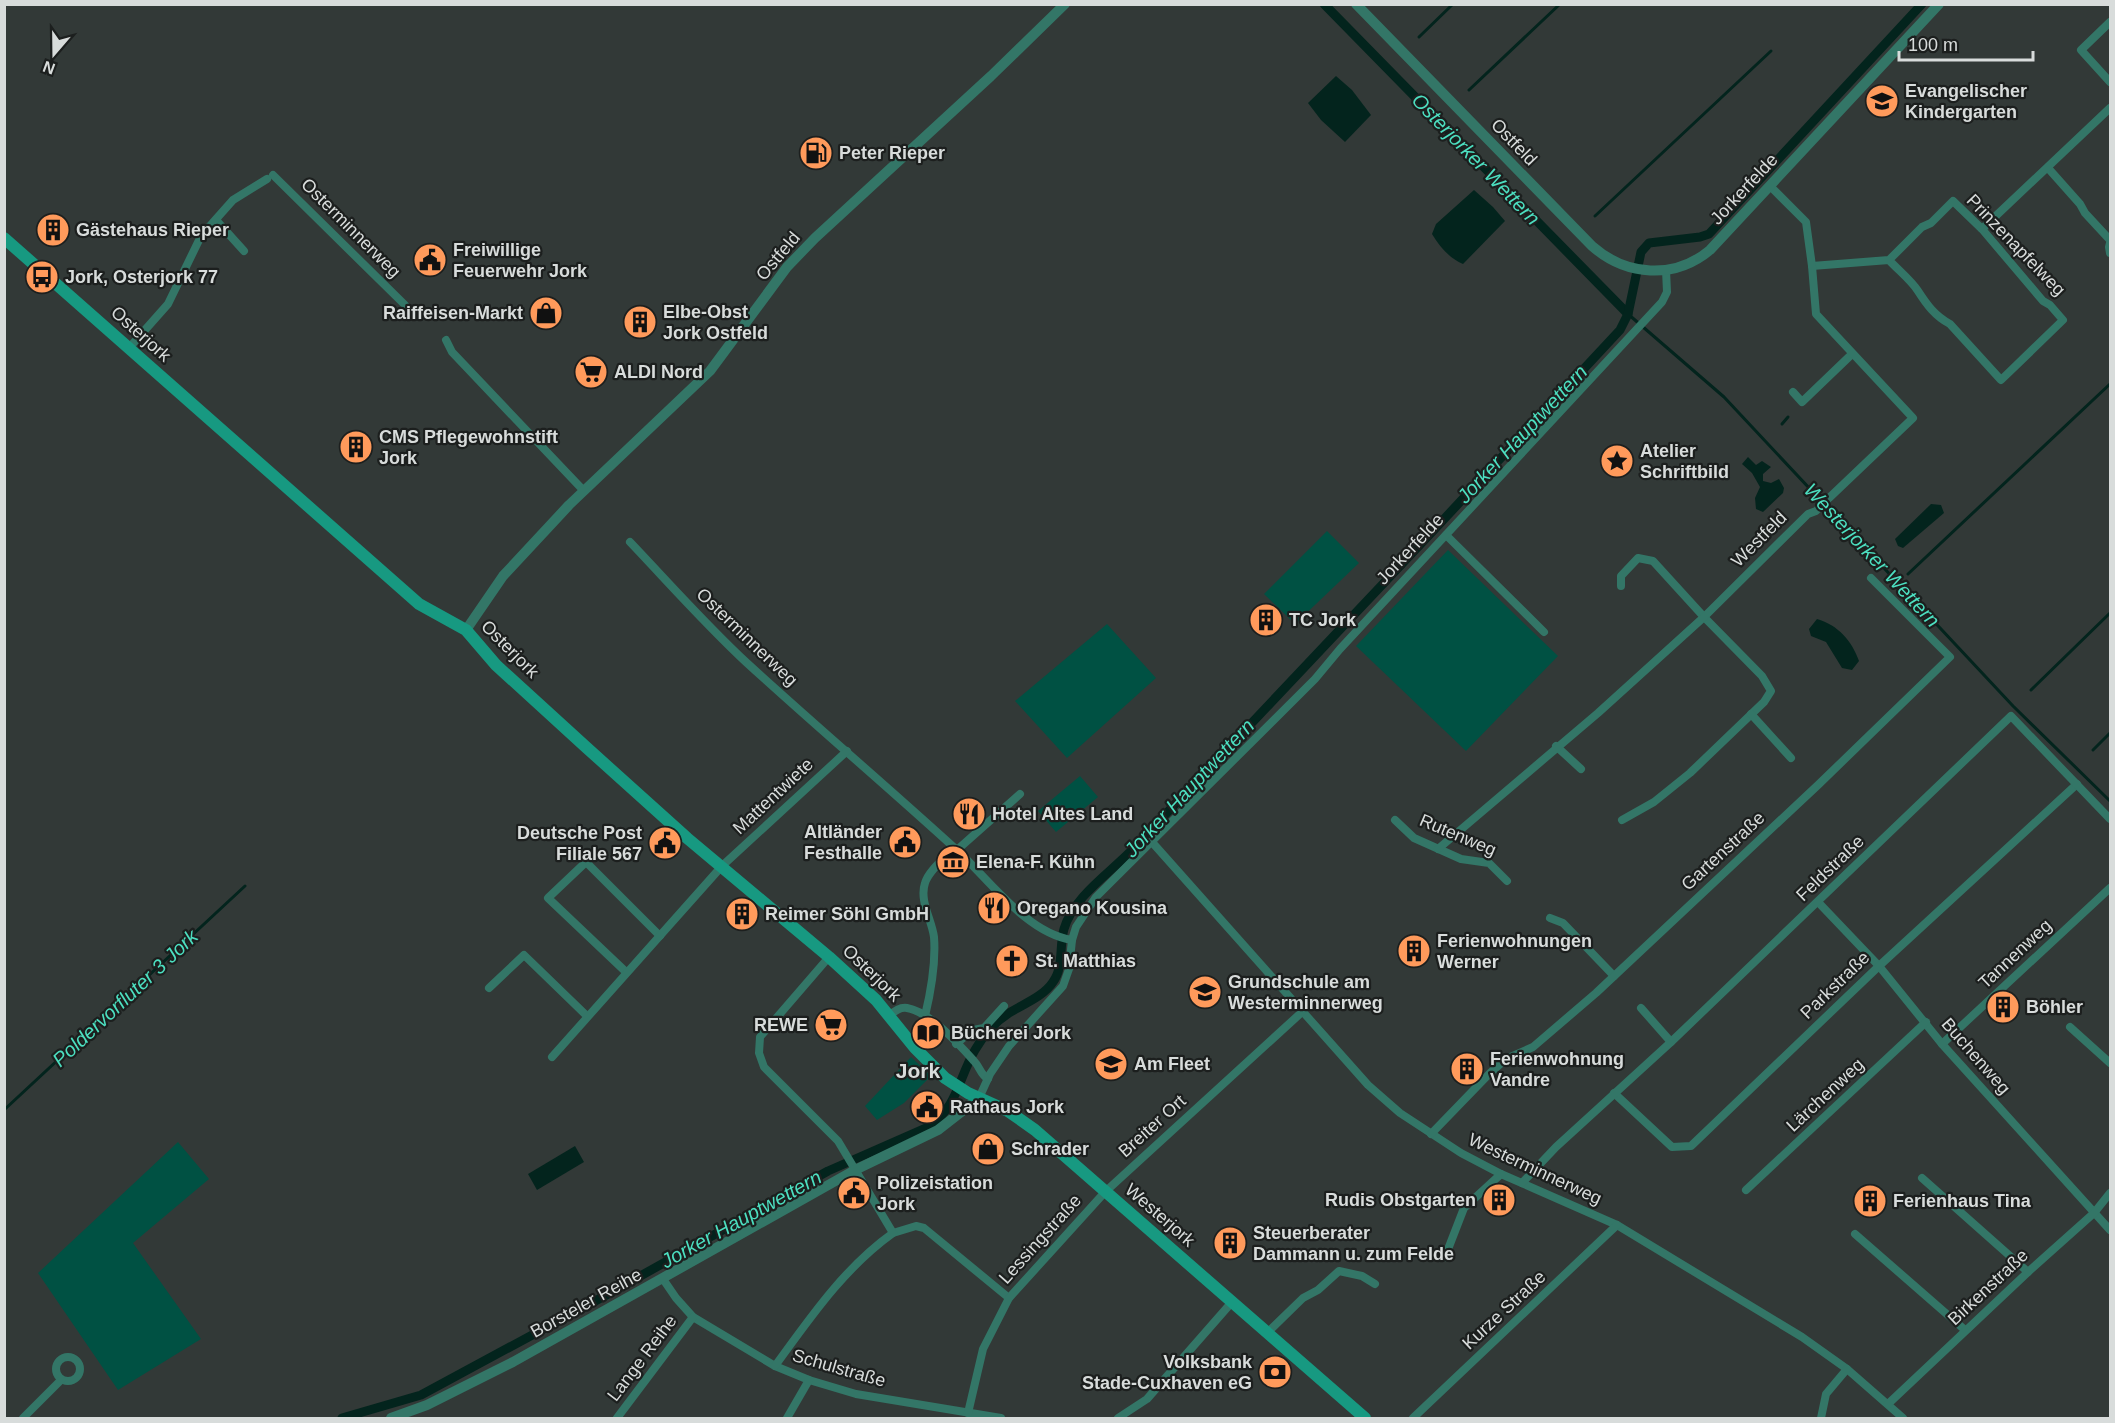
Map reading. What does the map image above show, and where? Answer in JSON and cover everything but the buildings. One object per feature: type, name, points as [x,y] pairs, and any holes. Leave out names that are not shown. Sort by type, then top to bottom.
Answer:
[{"type":"main road","name":"Osterjork","points":[[4,238],[419,604],[466,630],[496,665],[687,838],[871,994],[915,1048],[958,1087],[979,1098]]},
{"type":"main road","name":"Westerjork","points":[[979,1098],[1019,1117],[1365,1419]]},
{"type":"street","name":"Ostfeld","points":[[466,630],[513,565],[584,491],[710,371],[787,267],[815,238],[991,76],[1065,4]]},
{"type":"street","name":"Ostfeld","points":[[1356,4],[1592,246],[1613,261],[1628,267],[1647,271],[1666,270]]},
{"type":"street","name":"Jorkerfelde","points":[[1070,940],[1083,914],[1096,897],[1315,680],[1665,299],[1666,270],[1689,264],[1710,250],[1939,4]]},
{"type":"street","points":[[2110,22],[2081,50],[2110,82]]},
{"type":"street","points":[[1982,229],[2110,108]]},
{"type":"street","points":[[2048,168],[2110,241],[2110,253]]},
{"type":"street","name":"Osterminnerweg","points":[[216,220],[233,200],[270,177],[405,305]]},
{"type":"street","name":"Westfeld","points":[[1438,849],[1556,746],[1598,713],[1704,617],[1808,514],[1819,508],[1913,418],[1816,314],[1806,222],[1770,186]]},
{"type":"street","name":"Prinzenapfelweg","points":[[1953,201],[1982,229],[2019,270],[2023,279],[2063,320],[2001,380],[1950,324],[1940,319],[1889,260],[1922,227],[1931,223],[1953,201]]},
{"type":"street","points":[[129,348],[168,304],[201,236],[216,220],[243,251]]},
{"type":"street","points":[[1812,266],[1889,260]]},
{"type":"street","points":[[446,340],[452,352],[584,491]]},
{"type":"street","points":[[1793,392],[1802,402],[1852,354]]},
{"type":"street","points":[[1446,535],[1544,632]]},
{"type":"street","name":"Osterminnerweg","points":[[630,542],[700,617],[747,663],[956,849],[1013,908],[1027,919],[1070,940]]},
{"type":"street","points":[[1621,586],[1621,576],[1638,558],[1653,561],[1762,676],[1771,691],[1764,702],[1690,773],[1654,802],[1622,820]]},
{"type":"street","name":"Gartenstraße","points":[[1431,1134],[1506,1059],[1533,1047],[1614,976],[1818,785],[1950,657],[1871,578]]},
{"type":"street","points":[[1751,714],[1791,758]]},
{"type":"street","name":"Feldstraße","points":[[1522,1183],[1556,1147],[1671,1042],[2011,716],[2077,784]]},
{"type":"street","points":[[1556,746],[1581,769]]},
{"type":"street","name":"Mattentwiete","points":[[552,1056],[722,866],[847,751]]},
{"type":"street","points":[[2077,784],[2110,819]]},
{"type":"street","name":"Parkstraße","points":[[1614,1093],[1672,1147],[1690,1146],[1879,966],[2077,784]]},
{"type":"street","points":[[925,1016],[930,994],[934,937],[923,895],[923,886],[927,877],[956,849],[1020,794]]},
{"type":"street","name":"Rutenweg","points":[[1395,820],[1414,838],[1438,849],[1461,859],[1489,863],[1507,881]]},
{"type":"street","name":"Westerminnerweg","points":[[1151,841],[1368,1085],[1400,1113],[1431,1134],[1501,1174],[1617,1225],[1802,1337],[1847,1369],[1903,1419]]},
{"type":"street","points":[[626,972],[548,898],[586,862],[660,936]]},
{"type":"street","name":"Tannenweg","points":[[1942,1044],[2110,888]]},
{"type":"street","name":"Buchenweg","points":[[1818,902],[1879,966],[1942,1044],[2110,1230]]},
{"type":"street","points":[[1550,918],[1563,923],[1614,976]]},
{"type":"street","points":[[979,1098],[1009,1046],[1063,986],[1069,969],[1070,940]]},
{"type":"street","points":[[489,988],[524,955],[587,1017]]},
{"type":"street","points":[[829,957],[760,1037],[759,1053],[764,1067],[834,1136],[893,1233]]},
{"type":"street","points":[[957,1044],[973,1030],[984,1028],[1004,1006]]},
{"type":"street","points":[[890,1015],[898,1009],[906,1008],[925,1016],[940,1027],[971,1058],[981,1074],[988,1079]]},
{"type":"street","points":[[1641,1008],[1671,1042]]},
{"type":"street","name":"Breiter Ort","points":[[1105,1191],[1302,1012]]},
{"type":"street","name":"Lärchenweg","points":[[1746,1190],[1926,1022]]},
{"type":"street","points":[[2070,1027],[2110,1063]]},
{"type":"street","name":"Borsteler Reihe","points":[[391,1419],[427,1405],[488,1375],[663,1279],[851,1164],[938,1130],[979,1098]]},
{"type":"street","points":[[1445,1257],[1464,1208],[1501,1174]]},
{"type":"street","points":[[1922,1178],[2028,1272]]},
{"type":"street","name":"Lessingstraße","points":[[968,1413],[982,1349],[1009,1298],[1105,1191]]},
{"type":"street","name":"Birkenstraße","points":[[1888,1404],[1965,1330],[2094,1213],[2110,1193]]},
{"type":"street","name":"Kurze Straße","points":[[1413,1419],[1617,1225]]},
{"type":"street","points":[[775,1366],[829,1292],[880,1242],[893,1233],[916,1226],[924,1228],[1009,1298]]},
{"type":"street","points":[[1855,1234],[1965,1330]]},
{"type":"street","points":[[1267,1333],[1303,1298],[1318,1290],[1339,1271],[1362,1276],[1375,1284]]},
{"type":"street","name":"Schulstraße","points":[[663,1279],[693,1317],[775,1366],[809,1380],[856,1394],[1001,1419]]},
{"type":"street","points":[[1119,1419],[1147,1399],[1232,1302]]},
{"type":"street","name":"Lange Reihe","points":[[617,1419],[693,1317]]},
{"type":"street","points":[[1821,1419],[1826,1394],[1847,1369]]},
{"type":"street","points":[[23,1419],[61,1380]]},
{"type":"street","points":[[787,1419],[809,1380]]},
{"type":"green space","points":[[1327,531],[1359,563],[1295,624],[1264,594]]},
{"type":"green space","points":[[1448,550],[1558,656],[1466,751],[1356,646]]},
{"type":"green space","points":[[1107,624],[1156,678],[1067,758],[1015,701]]},
{"type":"green space","points":[[1080,776],[1098,797],[1056,832],[1038,811]]},
{"type":"green space","points":[[911,1057],[931,1076],[904,1103],[877,1120],[865,1106]]},
{"type":"green space","points":[[178,1142],[209,1179],[133,1243],[201,1339],[118,1390],[38,1273]]},
{"type":"shaded area","points":[[1336,76],[1352,90],[1371,115],[1345,142],[1321,120],[1308,103]]},
{"type":"shaded area","points":[[1474,190],[1505,221],[1463,264],[1445,252],[1432,234],[1436,224]]},
{"type":"shaded area","points":[[1748,457],[1756,465],[1762,461],[1771,467],[1763,474],[1763,481],[1771,483],[1779,479],[1784,488],[1783,493],[1763,512],[1756,509],[1755,498],[1760,487],[1752,473],[1742,464]]},
{"type":"shaded area","points":[[1931,504],[1941,505],[1944,513],[1903,548],[1898,546],[1895,539]]},
{"type":"shaded area","points":[[1817,619],[1831,625],[1848,641],[1859,661],[1852,670],[1842,668],[1826,642],[1811,636],[1809,629]]},
{"type":"shaded area","points":[[575,1146],[584,1162],[537,1190],[528,1174]]},
{"type":"waterway","name":"Osterjorker Wettern","points":[[1324,4],[1628,314]]},
{"type":"waterway","points":[[1419,37],[1453,4]]},
{"type":"waterway","points":[[1469,90],[1560,4]]},
{"type":"waterway","name":"Jorker Hauptwettern","points":[[342,1418],[421,1395],[828,1171],[928,1127],[938,1119],[952,1101],[978,1045],[994,1025],[1038,996],[1053,982],[1059,970],[1064,929],[1068,918],[1083,897],[1129,853],[1620,330],[1628,314],[1641,252],[1649,243],[1709,234],[1922,4]]},
{"type":"waterway","points":[[1595,216],[1771,51]]},
{"type":"waterway","name":"Westerjorker Wettern","points":[[1628,314],[1724,397],[2013,706],[2110,801]]},
{"type":"waterway","points":[[1908,574],[2110,384]]},
{"type":"waterway","points":[[1782,424],[1788,417]]},
{"type":"waterway","points":[[2031,690],[2110,613]]},
{"type":"waterway","points":[[2093,750],[2110,733]]},
{"type":"waterway","name":"Poldervorfluter 3 Jork","points":[[4,1110],[245,886]]},
{"type":"place","name":"Evangelischer Kindergarten","points":[[1882,101]]},
{"type":"place","name":"Peter Rieper","points":[[816,153]]},
{"type":"place","name":"Gästehaus Rieper","points":[[53,230]]},
{"type":"place","name":"Freiwillige Feuerwehr Jork","points":[[430,260]]},
{"type":"place","name":"Jork, Osterjork 77","points":[[42,277]]},
{"type":"place","name":"Raiffeisen-Markt","points":[[546,313]]},
{"type":"place","name":"Elbe-Obst Jork Ostfeld","points":[[640,322]]},
{"type":"place","name":"ALDI Nord","points":[[591,372]]},
{"type":"place","name":"CMS Pflegewohnstift Jork","points":[[356,447]]},
{"type":"place","name":"Atelier Schriftbild","points":[[1617,461]]},
{"type":"place","name":"TC Jork","points":[[1266,620]]},
{"type":"place","name":"Hotel Altes Land","points":[[969,814]]},
{"type":"place","name":"Altländer Festhalle","points":[[905,842]]},
{"type":"place","name":"Deutsche Post Filiale 567","points":[[665,843]]},
{"type":"place","name":"Elena-F. Kühn","points":[[953,862]]},
{"type":"place","name":"Oregano Kousina","points":[[994,908]]},
{"type":"place","name":"Reimer Söhl GmbH","points":[[742,914]]},
{"type":"place","name":"Ferienwohnungen Werner","points":[[1414,951]]},
{"type":"place","name":"St. Matthias","points":[[1012,961]]},
{"type":"place","name":"Grundschule am Westerminnerweg","points":[[1205,992]]},
{"type":"place","name":"Böhler","points":[[2003,1007]]},
{"type":"place","name":"REWE","points":[[831,1025]]},
{"type":"place","name":"Bücherei Jork","points":[[928,1033]]},
{"type":"place","name":"Am Fleet","points":[[1111,1064]]},
{"type":"place","name":"Ferienwohnung Vandre","points":[[1467,1069]]},
{"type":"place","name":"Rathaus Jork","points":[[927,1107]]},
{"type":"place","name":"Schrader","points":[[988,1149]]},
{"type":"place","name":"Polizeistation Jork","points":[[854,1193]]},
{"type":"place","name":"Rudis Obstgarten","points":[[1499,1200]]},
{"type":"place","name":"Ferienhaus Tina","points":[[1870,1201]]},
{"type":"place","name":"Steuerberater Dammann u. zum Felde","points":[[1230,1243]]},
{"type":"place","name":"Volksbank Stade-Cuxhaven eG","points":[[1275,1372]]},
{"type":"district","name":"Jork","points":[[918,1071]]}]
